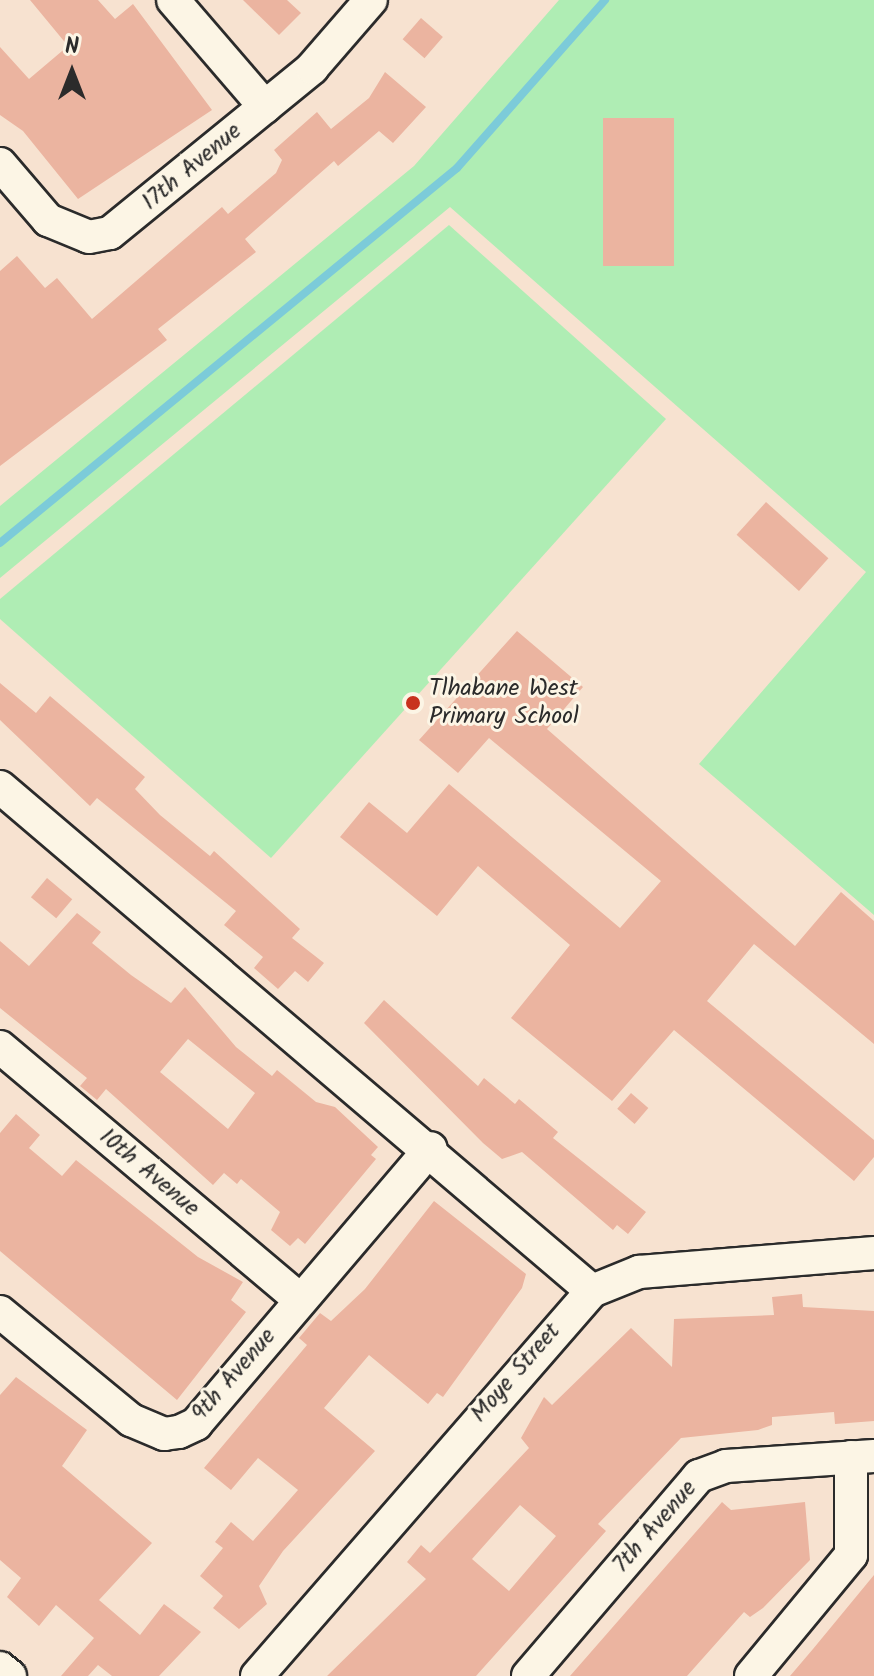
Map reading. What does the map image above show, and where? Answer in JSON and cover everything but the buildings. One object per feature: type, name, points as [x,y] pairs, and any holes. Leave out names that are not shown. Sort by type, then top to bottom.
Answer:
[{"type":"street","points":[[173,0],[265,107]]},
{"type":"street","name":"17th Avenue","points":[[0,164],[48,220],[89,237],[110,233],[312,68],[371,0]]},
{"type":"street","points":[[0,787],[431,1148],[592,1291]]},
{"type":"street","name":"10th Avenue","points":[[0,1047],[298,1298]]},
{"type":"street","name":"9th Avenue","points":[[0,1312],[131,1420],[164,1434],[196,1424],[298,1298],[431,1148]]},
{"type":"street","name":"Moye Street","points":[[257,1676],[592,1291],[639,1272],[874,1253]]},
{"type":"street","points":[[751,1676],[851,1555],[862,1456]]},
{"type":"street","name":"7th Avenue","points":[[528,1676],[699,1476],[726,1466],[862,1456]]},
{"type":"street","points":[[0,1668],[10,1676]]},
{"type":"green space","points":[[559,0],[874,0],[874,915],[699,764],[866,572],[450,207],[0,578],[0,506],[414,166]]},
{"type":"green space","points":[[449,225],[666,419],[271,858],[0,619],[0,599]]},
{"type":"waterway","points":[[0,543],[457,168],[605,0]]},
{"type":"place","name":"Tlhabane West Primary School","points":[[413,703]]}]
